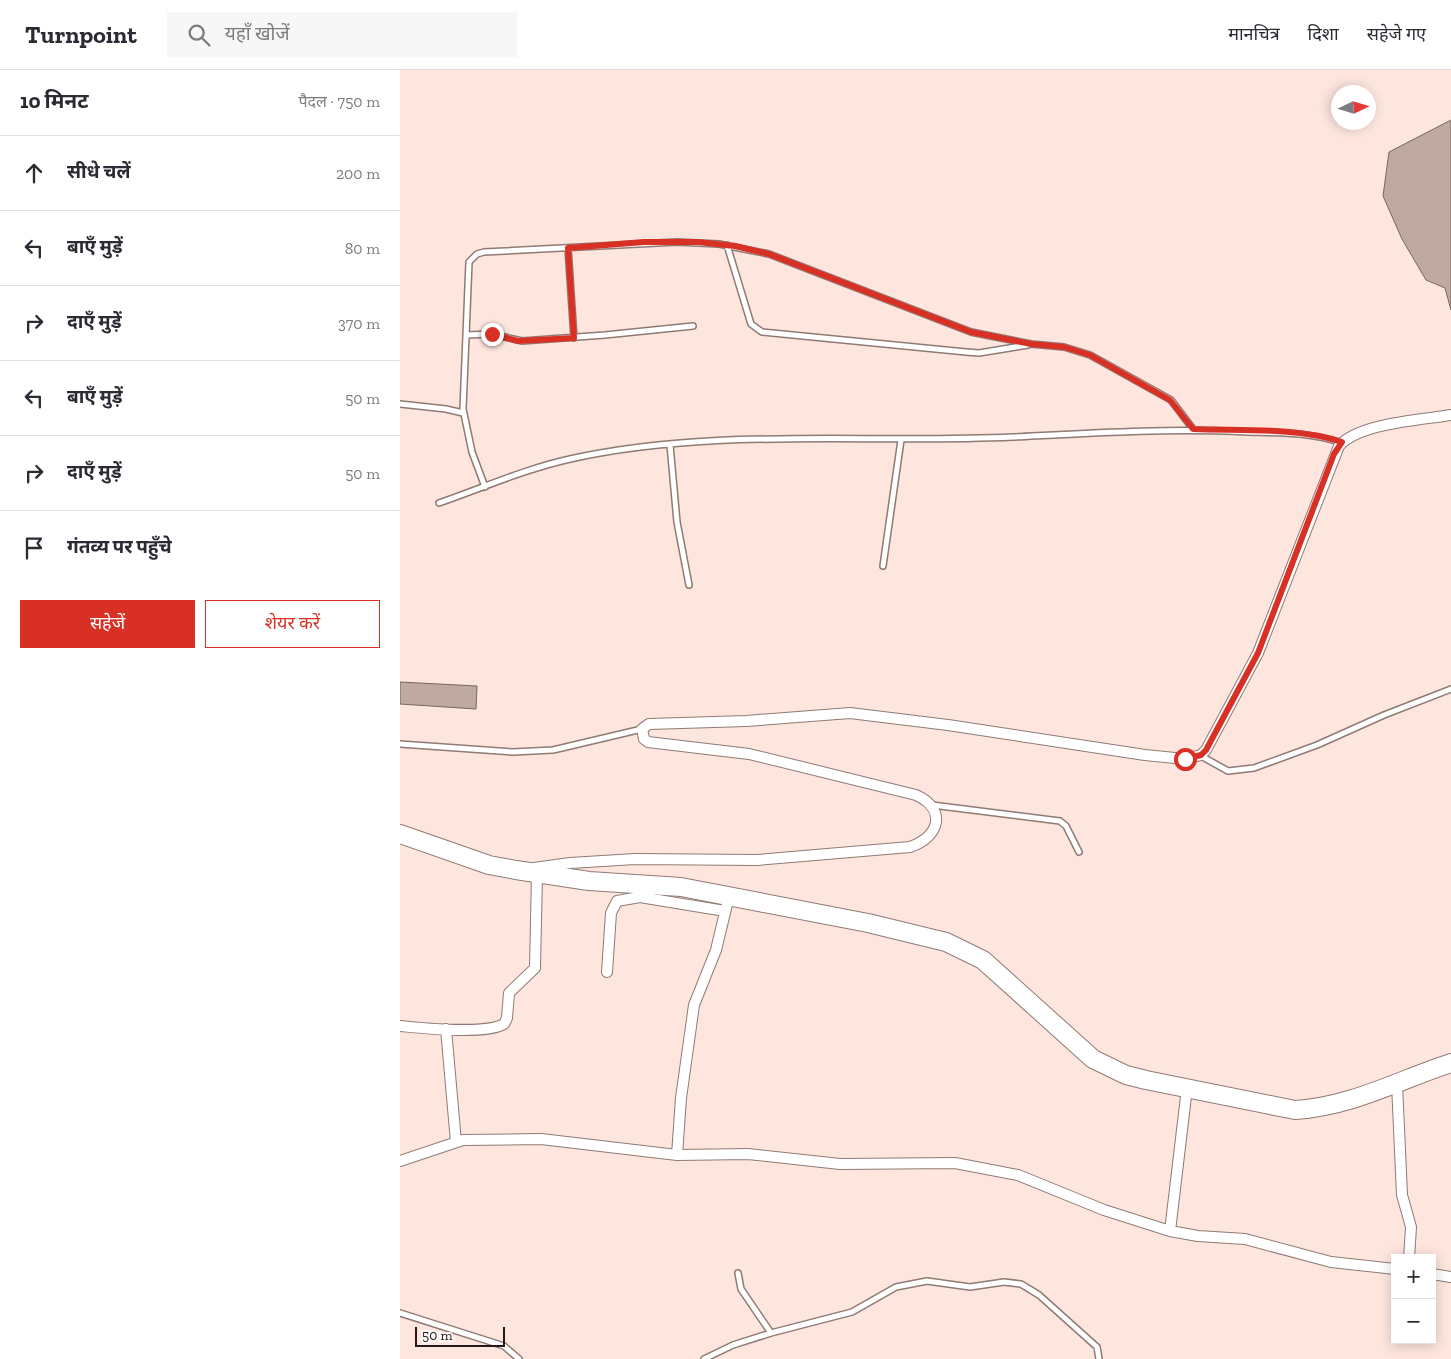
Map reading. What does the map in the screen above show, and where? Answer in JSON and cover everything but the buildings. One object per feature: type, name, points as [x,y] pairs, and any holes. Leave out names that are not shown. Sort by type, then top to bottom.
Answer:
[{"type":"highway","points":[[400,834],[489,865],[589,881],[681,887],[727,904],[920,934],[964,949],[1000,975],[1043,1016],[1093,1059],[1126,1075],[1295,1110],[1338,1104],[1451,1064]]},
{"type":"street","points":[[516,870],[605,860],[757,860],[910,846],[926,840],[932,834],[936,820],[935,812],[931,805],[916,795],[882,785],[767,758],[714,749],[648,742],[644,739],[642,729],[649,724],[746,721],[850,713],[948,725],[1145,755],[1185,759],[1201,755],[1206,750],[1258,653],[1334,454],[1342,442],[1372,429],[1451,415]]},
{"type":"street","points":[[400,1026],[446,1029],[495,1028],[506,1022],[509,993],[534,968],[537,874]]},
{"type":"street","points":[[607,972],[611,913],[617,901],[640,897],[727,904],[716,950],[694,1005],[681,1098],[677,1155]]},
{"type":"street","points":[[446,1029],[456,1142]]},
{"type":"street","points":[[1396,1084],[1402,1195],[1410,1227],[1410,1254]]},
{"type":"street","points":[[1170,1231],[1187,1088]]},
{"type":"street","points":[[400,1161],[456,1142],[541,1139],[677,1155],[748,1154],[840,1164],[955,1163],[1018,1175],[1104,1210],[1170,1231],[1198,1236],[1245,1239],[1331,1262],[1391,1269]]},
{"type":"street","points":[[1436,1275],[1451,1277]]},
{"type":"lane","points":[[485,487],[472,452],[463,413],[468,277],[472,257],[484,252],[644,242],[727,245],[769,254],[971,332],[1031,344],[1064,347],[1090,355],[1170,400],[1193,429]]},
{"type":"lane","points":[[727,245],[751,324],[755,329],[762,332],[966,352],[989,351],[1031,344]]},
{"type":"lane","points":[[568,248],[574,338]]},
{"type":"lane","points":[[466,335],[492,334],[522,341],[574,338],[693,326]]},
{"type":"lane","points":[[400,404],[446,408],[463,413]]},
{"type":"lane","points":[[440,503],[569,459],[670,445],[771,438],[901,440],[1193,429],[1304,434],[1326,437],[1342,442]]},
{"type":"lane","points":[[883,566],[901,440]]},
{"type":"lane","points":[[670,445],[677,522],[689,584]]},
{"type":"lane","points":[[1201,755],[1228,771],[1254,768],[1317,745],[1451,689]]},
{"type":"lane","points":[[400,744],[513,752],[553,750],[642,729]]},
{"type":"lane","points":[[931,805],[1060,820],[1066,826],[1079,852]]},
{"type":"lane","points":[[738,1274],[741,1289],[771,1333]]},
{"type":"lane","points":[[704,1359],[733,1345],[852,1312],[891,1289],[904,1285],[934,1281],[970,1287],[1011,1282],[1027,1286],[1097,1347],[1099,1359]]},
{"type":"lane","points":[[400,1313],[504,1346],[519,1359]]},
{"type":"route","points":[[492,334],[518,341],[574,338],[568,248],[644,242],[735,246],[769,254],[971,332],[1031,344],[1064,347],[1090,355],[1170,400],[1193,429],[1304,434],[1326,437],[1342,442],[1334,454],[1249,672],[1206,750],[1194,758],[1185,759]]}]
